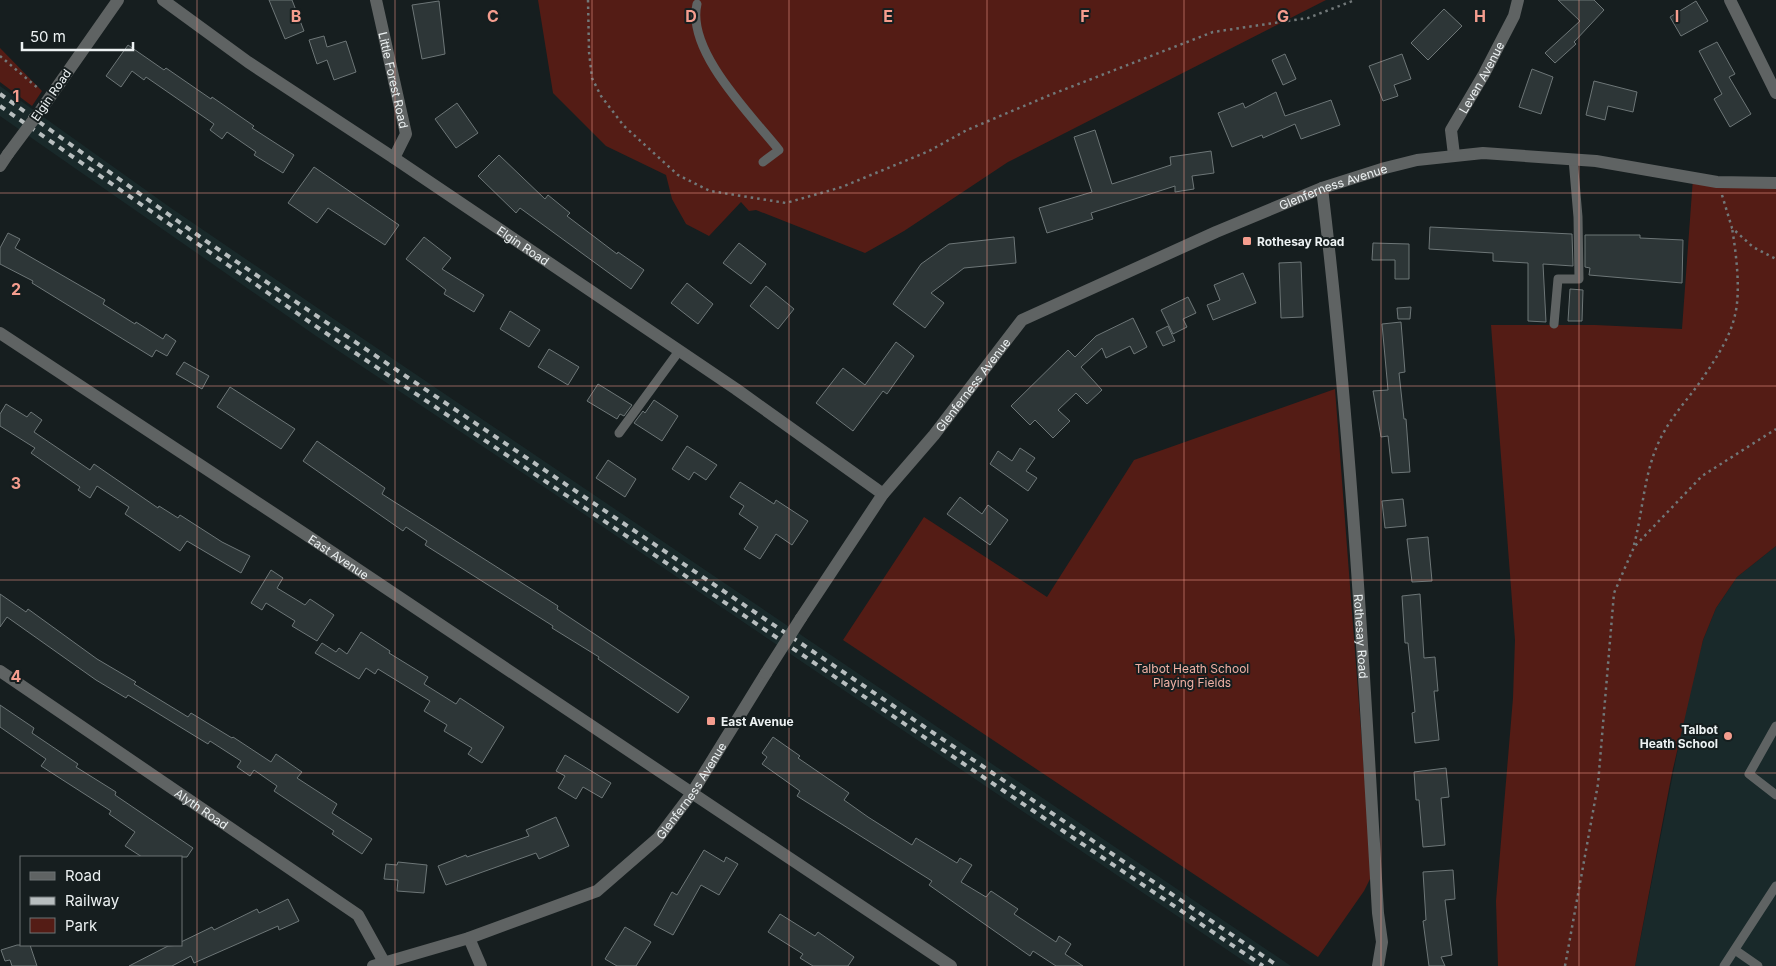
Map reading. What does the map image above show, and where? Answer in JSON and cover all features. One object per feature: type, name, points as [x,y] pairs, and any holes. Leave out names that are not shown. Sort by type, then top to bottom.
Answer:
[{"type":"street","name":"Elgin Road","points":[[0,166],[118,0]]},
{"type":"street","name":"Elgin Road","points":[[163,0],[248,62],[679,350],[882,494]]},
{"type":"street","name":"Little Forest Road","points":[[376,0],[406,134],[394,158]]},
{"type":"street","name":"Leven Avenue","points":[[1454,155],[1451,130],[1484,74],[1514,16],[1518,0]]},
{"type":"street","points":[[1730,0],[1776,93]]},
{"type":"street","name":"Glenferness Avenue","points":[[378,964],[469,938],[597,891],[658,838],[692,793],[801,618],[882,494],[934,434],[1022,320],[1322,188],[1417,160],[1483,153],[1572,159],[1717,182],[1776,183]]},
{"type":"street","name":"Rothesay Road","points":[[1322,188],[1337,312],[1362,629],[1378,913],[1382,942],[1378,966]]},
{"type":"street","name":"East Avenue","points":[[0,333],[306,534],[951,966]]},
{"type":"street","name":"Alyth Road","points":[[0,671],[358,915],[378,964]]},
{"type":"street","points":[[469,938],[481,966]]},
{"type":"lane","points":[[697,4],[695,24],[708,55],[724,82],[779,150],[764,162]]},
{"type":"lane","points":[[1554,324],[1558,279],[1579,280],[1578,217],[1572,159]]},
{"type":"lane","points":[[619,433],[679,350]]},
{"type":"lane","points":[[1776,726],[1749,774],[1776,795]]},
{"type":"lane","points":[[1724,966],[1776,886]]},
{"type":"lane","points":[[1735,950],[1758,966]]},
{"type":"path","points":[[588,0],[589,52],[592,78],[601,96],[624,126],[678,175],[710,191],[786,203],[842,187],[929,151],[967,130],[1034,102],[1213,32],[1308,18],[1355,0]]},
{"type":"path","points":[[0,56],[46,102]]},
{"type":"path","points":[[1565,966],[1598,784],[1614,593],[1634,547],[1642,514],[1646,478],[1658,444],[1664,431],[1703,378],[1727,338],[1736,314],[1737,257],[1732,228],[1717,182]]},
{"type":"path","points":[[1732,228],[1752,247],[1776,259]]},
{"type":"path","points":[[1634,547],[1702,476],[1776,429]]},
{"type":"shaded area","points":[[0,86],[171,208],[322,311],[1291,966],[1251,966],[550,491],[316,336],[0,116]]},
{"type":"shaded area","name":"Talbot Heath School","points":[[1776,546],[1776,966],[1635,966],[1688,698],[1703,640],[1716,608],[1737,577]]},
{"type":"green space","points":[[538,0],[1326,0],[1008,162],[904,231],[865,253],[756,210],[749,211],[741,202],[709,236],[686,224],[672,199],[666,175],[606,146],[553,93]]},
{"type":"green space","points":[[0,48],[42,91],[32,106],[0,82]]},
{"type":"green space","points":[[1693,178],[1776,183],[1776,546],[1737,577],[1716,608],[1703,640],[1672,773],[1635,966],[1498,966],[1496,901],[1513,698],[1515,640],[1491,325],[1595,325],[1682,329]]},
{"type":"green space","name":"Talbot Heath School Playing Fields","points":[[1335,389],[1372,875],[1364,891],[1318,957],[843,640],[924,517],[1047,597],[1134,460]]},
{"type":"building","points":[[269,0],[292,0],[304,31],[285,39]]},
{"type":"building","points":[[1558,0],[1594,0],[1604,10],[1574,42],[1576,44],[1555,63],[1545,53],[1580,21]]},
{"type":"building","points":[[439,1],[445,54],[422,59],[412,5]]},
{"type":"building","points":[[1696,1],[1708,21],[1681,36],[1670,17]]},
{"type":"building","points":[[1444,9],[1462,26],[1428,60],[1411,43]]},
{"type":"building","points":[[324,36],[327,47],[346,41],[356,72],[334,80],[327,60],[317,64],[309,40]]},
{"type":"building","points":[[1717,42],[1735,74],[1729,77],[1751,114],[1730,127],[1714,99],[1722,94],[1699,51]]},
{"type":"building","points":[[128,45],[164,70],[166,68],[211,99],[212,97],[254,126],[252,128],[294,155],[283,173],[254,155],[256,152],[227,132],[222,139],[210,130],[214,124],[146,77],[144,80],[132,71],[121,87],[106,76]]},
{"type":"building","points":[[1285,54],[1296,79],[1283,85],[1272,60]]},
{"type":"building","points":[[1402,54],[1411,79],[1394,85],[1398,96],[1383,101],[1369,66]]},
{"type":"building","points":[[1532,69],[1553,77],[1541,114],[1519,107]]},
{"type":"building","points":[[1594,81],[1637,92],[1633,112],[1608,106],[1605,120],[1586,115]]},
{"type":"building","points":[[1276,92],[1285,116],[1331,100],[1340,125],[1301,139],[1295,124],[1263,138],[1262,135],[1232,147],[1218,113],[1243,103],[1245,108]]},
{"type":"building","points":[[457,103],[478,133],[456,148],[435,119]]},
{"type":"building","points":[[1095,130],[1112,184],[1171,165],[1170,157],[1211,151],[1214,173],[1192,176],[1194,189],[1175,192],[1175,186],[1091,213],[1093,219],[1047,233],[1039,208],[1092,192],[1074,137]]},
{"type":"building","points":[[499,155],[545,199],[548,195],[570,213],[567,216],[617,254],[618,252],[644,270],[631,289],[520,208],[516,213],[478,176]]},
{"type":"building","points":[[314,167],[399,225],[385,245],[328,208],[317,223],[288,203]]},
{"type":"building","points":[[1430,227],[1572,234],[1573,266],[1543,264],[1546,322],[1528,321],[1528,263],[1493,261],[1493,253],[1429,249]]},
{"type":"building","points":[[8,233],[20,239],[15,248],[105,300],[103,304],[135,324],[136,322],[163,339],[166,334],[176,341],[167,356],[156,350],[152,357],[32,283],[33,281],[0,264],[0,248]]},
{"type":"building","points":[[1585,235],[1640,235],[1640,238],[1683,240],[1682,283],[1589,275],[1590,268],[1585,267]]},
{"type":"building","points":[[424,237],[451,258],[442,269],[484,295],[474,312],[444,294],[446,290],[406,259]]},
{"type":"building","points":[[1014,237],[1016,263],[964,268],[931,293],[944,303],[925,328],[893,304],[921,264],[949,244]]},
{"type":"building","points":[[739,243],[766,264],[751,284],[723,263]]},
{"type":"building","points":[[1373,243],[1409,244],[1409,279],[1395,279],[1395,260],[1372,260]]},
{"type":"building","points":[[1301,262],[1303,317],[1281,318],[1279,263]]},
{"type":"building","points":[[1243,273],[1256,303],[1213,320],[1207,305],[1220,300],[1214,285]]},
{"type":"building","points":[[687,283],[713,304],[698,324],[671,303]]},
{"type":"building","points":[[766,286],[794,309],[778,329],[750,306]]},
{"type":"building","points":[[1570,289],[1583,290],[1582,321],[1568,321]]},
{"type":"building","points":[[1188,297],[1196,313],[1183,319],[1187,327],[1173,334],[1161,310]]},
{"type":"building","points":[[1411,307],[1410,319],[1398,319],[1397,308]]},
{"type":"building","points":[[510,311],[540,330],[529,347],[500,329]]},
{"type":"building","points":[[1133,318],[1147,347],[1134,354],[1130,346],[1106,358],[1102,348],[1081,367],[1102,390],[1087,404],[1076,393],[1058,410],[1070,421],[1053,438],[1035,420],[1030,425],[1011,406],[1068,350],[1075,357],[1096,336]]},
{"type":"building","points":[[1401,322],[1405,372],[1399,373],[1404,419],[1406,419],[1410,472],[1392,473],[1388,436],[1381,437],[1373,391],[1388,390],[1382,324]]},
{"type":"building","points":[[1168,326],[1175,341],[1163,346],[1156,332]]},
{"type":"building","points":[[896,342],[914,356],[887,394],[883,391],[853,431],[816,403],[843,368],[865,385]]},
{"type":"building","points":[[549,349],[579,367],[568,385],[538,367]]},
{"type":"building","points":[[184,362],[209,376],[202,389],[176,374]]},
{"type":"building","points":[[598,384],[632,405],[624,416],[620,414],[617,419],[587,401]]},
{"type":"building","points":[[230,387],[295,429],[281,449],[217,407]]},
{"type":"building","points":[[654,400],[678,416],[662,441],[634,423],[643,411],[645,413]]},
{"type":"building","points":[[6,404],[27,417],[31,412],[42,420],[34,432],[90,470],[94,464],[158,508],[159,506],[178,518],[180,515],[222,542],[250,556],[241,573],[187,541],[180,551],[125,514],[129,507],[97,486],[90,498],[78,490],[80,487],[31,453],[35,448],[0,426],[0,414]]},
{"type":"building","points":[[317,441],[385,488],[382,494],[558,606],[557,609],[689,697],[678,713],[598,659],[599,657],[552,628],[553,626],[425,545],[427,541],[406,527],[403,531],[303,461]]},
{"type":"building","points":[[687,446],[717,465],[706,480],[694,472],[689,480],[672,469]]},
{"type":"building","points":[[1020,448],[1035,458],[1026,471],[1037,478],[1028,491],[990,464],[998,451],[1012,461]]},
{"type":"building","points":[[608,460],[636,479],[625,497],[596,478]]},
{"type":"building","points":[[740,482],[774,504],[776,500],[808,521],[792,545],[776,534],[760,559],[744,549],[758,527],[739,514],[744,506],[730,497]]},
{"type":"building","points":[[960,497],[982,514],[988,505],[1008,520],[990,545],[947,514]]},
{"type":"building","points":[[1403,499],[1406,526],[1385,528],[1382,501]]},
{"type":"building","points":[[1428,537],[1432,581],[1412,582],[1407,539]]},
{"type":"building","points":[[271,570],[283,578],[277,588],[305,605],[310,599],[334,615],[317,641],[292,626],[295,621],[266,603],[262,610],[251,603]]},
{"type":"building","points":[[0,594],[26,612],[28,609],[97,659],[136,682],[134,684],[188,717],[191,713],[271,762],[276,754],[302,772],[297,778],[337,804],[332,813],[372,839],[362,854],[332,834],[334,831],[274,791],[277,786],[254,770],[250,776],[237,767],[241,761],[210,741],[208,744],[128,695],[126,698],[96,680],[7,617],[0,627]]},
{"type":"building","points":[[1420,594],[1424,658],[1435,657],[1438,691],[1434,691],[1439,740],[1415,743],[1412,713],[1415,712],[1408,643],[1405,643],[1402,596]]},
{"type":"building","points":[[361,632],[390,651],[389,653],[428,677],[424,684],[456,704],[460,698],[504,727],[482,763],[468,754],[472,748],[444,731],[447,725],[424,711],[430,701],[378,669],[375,674],[366,668],[359,679],[315,653],[322,643],[336,652],[339,648],[347,654]]},
{"type":"building","points":[[0,705],[34,728],[32,733],[78,764],[76,767],[116,792],[115,795],[193,848],[187,857],[140,856],[125,846],[135,832],[109,814],[111,811],[41,766],[46,759],[0,727]]},
{"type":"building","points":[[773,737],[800,756],[798,758],[849,793],[844,800],[868,817],[912,845],[916,838],[957,863],[960,858],[972,865],[961,882],[986,897],[991,891],[1018,909],[1014,914],[1056,942],[1059,936],[1071,944],[1065,954],[1083,966],[1056,966],[1033,951],[1030,956],[929,885],[932,881],[797,796],[800,791],[762,764],[767,757],[762,753]]},
{"type":"building","points":[[565,755],[611,783],[602,798],[583,787],[576,799],[558,788],[565,776],[556,771]]},
{"type":"building","points":[[1446,768],[1449,797],[1441,798],[1445,845],[1423,847],[1419,800],[1416,800],[1414,772]]},
{"type":"building","points":[[556,817],[569,846],[539,859],[536,853],[446,885],[438,866],[466,855],[467,857],[529,836],[526,830]]},
{"type":"building","points":[[704,850],[724,862],[726,857],[738,864],[719,895],[701,885],[673,935],[654,925],[672,892],[677,895]]},
{"type":"building","points":[[398,862],[427,865],[424,893],[397,891],[398,880],[384,879],[386,864],[397,865]]},
{"type":"building","points":[[1453,870],[1455,899],[1445,900],[1452,955],[1441,957],[1445,966],[1429,966],[1423,921],[1426,920],[1423,872]]},
{"type":"building","points":[[288,899],[299,921],[279,930],[278,926],[194,963],[191,956],[172,966],[129,966],[168,946],[182,946],[182,942],[212,927],[214,930],[257,909],[259,913]]},
{"type":"building","points":[[780,914],[815,936],[818,932],[854,957],[848,966],[813,966],[800,958],[803,954],[768,932]]},
{"type":"building","points":[[625,927],[651,942],[636,966],[617,966],[605,959]]},
{"type":"building","points":[[17,945],[30,946],[37,966],[12,966],[10,960],[5,961],[1,950]]},
{"type":"railway","points":[[0,94],[203,239],[1278,966]]},
{"type":"railway","points":[[0,106],[314,325],[1263,966]]},
{"type":"place","name":"Rothesay Road","points":[[1247,241]]},
{"type":"place","name":"East Avenue","points":[[711,721]]},
{"type":"place","name":"Talbot Heath School","points":[[1728,736]]}]
